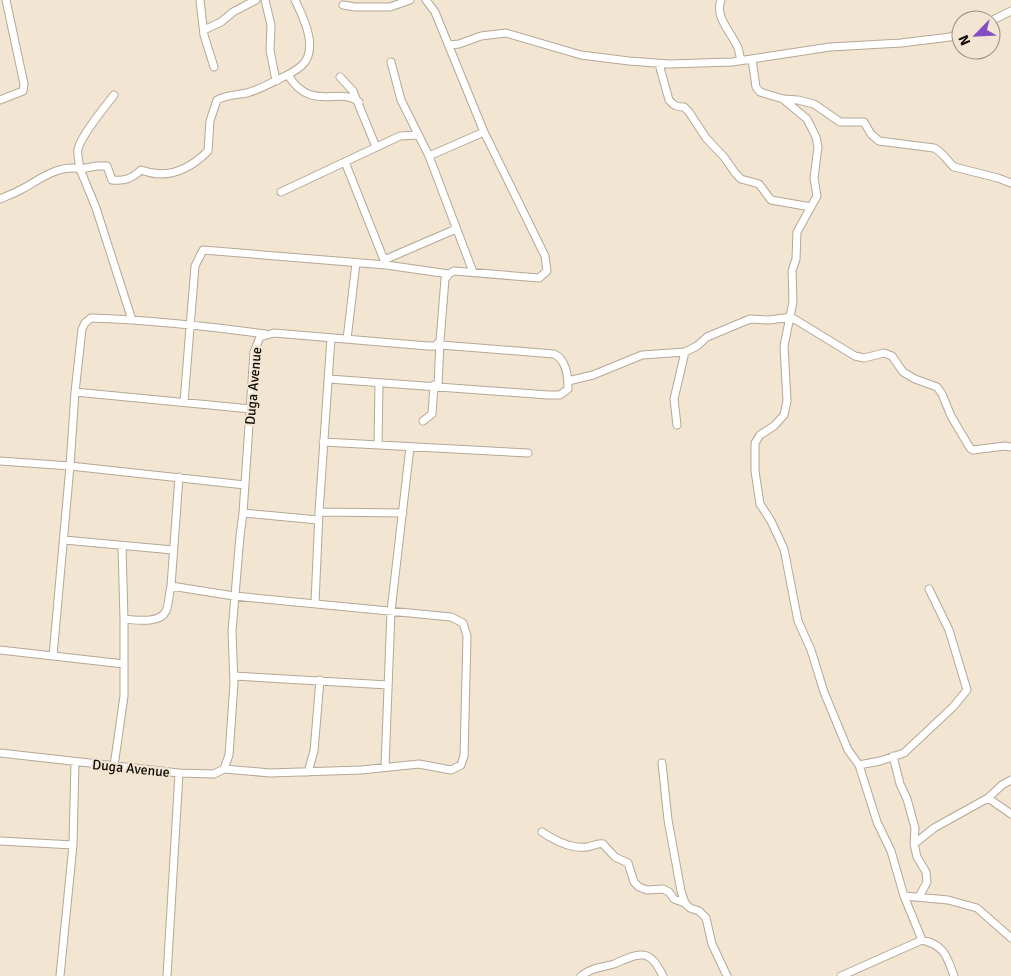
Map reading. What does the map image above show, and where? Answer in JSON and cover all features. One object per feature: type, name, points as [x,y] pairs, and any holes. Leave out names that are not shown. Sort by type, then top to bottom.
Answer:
[{"type":"street","points":[[0,100],[23,91],[24,84],[6,0]]},
{"type":"street","points":[[200,0],[204,30],[214,67]]},
{"type":"street","points":[[204,30],[221,22],[233,12],[256,0]]},
{"type":"street","points":[[265,0],[271,26],[270,50],[276,81]]},
{"type":"street","points":[[0,199],[51,173],[71,167],[80,169],[107,166],[112,180],[124,181],[132,178],[141,170],[151,174],[175,173],[201,159],[208,151],[210,121],[217,100],[222,97],[247,93],[276,81],[288,75],[306,61],[310,45],[303,17],[295,0]]},
{"type":"street","points":[[343,5],[390,7],[410,0]]},
{"type":"street","points":[[424,421],[432,414],[445,279],[449,274],[454,271],[539,278],[547,270],[545,256],[484,132],[435,12],[426,0]]},
{"type":"street","points":[[721,0],[719,9],[726,28],[738,49],[740,60]]},
{"type":"street","points":[[449,45],[459,44],[481,36],[506,33],[581,54],[660,64],[752,59],[830,47],[901,43],[951,37]]},
{"type":"street","points":[[752,59],[756,87],[760,92],[783,99],[814,104],[840,122],[864,122],[871,134],[879,141],[934,148],[942,152],[948,163],[954,167],[1011,183]]},
{"type":"street","points":[[391,62],[401,100],[429,156],[473,272]]},
{"type":"street","points":[[660,64],[669,100],[677,107],[684,107],[689,112],[706,138],[724,156],[741,179],[759,184],[771,200],[812,207]]},
{"type":"street","points":[[288,75],[292,82],[312,96],[350,98],[359,102]]},
{"type":"street","points":[[340,77],[353,91],[359,102],[376,147]]},
{"type":"street","points":[[114,96],[91,125],[78,147],[78,155],[80,169],[96,208],[132,320]]},
{"type":"street","points":[[783,99],[807,119],[816,137],[818,147],[814,178],[817,196],[797,232],[796,259],[792,271],[791,316],[784,346],[787,401],[784,415],[774,426],[760,435],[755,443],[756,479],[760,504],[784,549],[798,622],[811,650],[824,692],[848,750],[859,765],[876,822],[891,851],[904,896],[922,940]]},
{"type":"street","points":[[429,156],[484,132]]},
{"type":"street","points":[[281,192],[400,136],[417,135]]},
{"type":"street","points":[[345,162],[385,263]]},
{"type":"street","points":[[385,263],[456,229]]},
{"type":"street","points":[[184,402],[195,266],[202,250],[356,263],[385,263],[449,274]]},
{"type":"street","points":[[347,339],[356,263]]},
{"type":"street","points":[[329,379],[560,395],[568,389],[568,381],[600,372],[642,355],[685,352],[697,346],[707,337],[750,320],[769,320],[791,316],[855,356],[864,358],[884,353],[892,356],[903,372],[915,379],[937,387],[951,416],[973,450],[1005,446],[1011,448]]},
{"type":"street","points":[[53,656],[75,392],[82,329],[85,323],[92,318],[132,320],[190,324],[266,334]]},
{"type":"street","name":"Duga Avenue","points":[[0,753],[179,773],[214,774],[224,770],[229,755],[234,676],[232,631],[234,596],[244,513],[254,352],[260,337],[274,333],[428,346],[435,346],[440,343],[554,354],[561,357],[568,381]]},
{"type":"street","points":[[315,603],[318,516],[331,338]]},
{"type":"street","points":[[676,425],[674,399],[685,352]]},
{"type":"street","points":[[378,383],[378,445]]},
{"type":"street","points":[[75,392],[251,409]]},
{"type":"street","points":[[323,442],[528,452]]},
{"type":"street","points":[[385,768],[391,611],[410,446]]},
{"type":"street","points":[[0,461],[70,466],[245,485]]},
{"type":"street","points":[[124,620],[159,618],[166,611],[171,586],[179,477]]},
{"type":"street","points":[[244,513],[318,516],[403,513]]},
{"type":"street","points":[[64,540],[173,550]]},
{"type":"street","points":[[114,766],[124,696],[122,546]]},
{"type":"street","points":[[171,586],[234,596],[451,618],[463,623],[467,636],[464,756],[461,765],[451,770],[419,764],[385,768],[308,772],[270,773],[224,770]]},
{"type":"street","points":[[859,765],[904,753],[953,707],[966,690],[949,630],[929,589]]},
{"type":"street","points":[[0,650],[124,664]]},
{"type":"street","points":[[234,676],[388,685]]},
{"type":"street","points":[[308,772],[314,751],[320,680]]},
{"type":"street","points":[[893,756],[915,828],[914,844],[917,857],[926,872],[927,882],[919,898]]},
{"type":"street","points":[[60,976],[73,845],[76,762]]},
{"type":"street","points":[[662,763],[668,820],[684,903]]},
{"type":"street","points":[[167,976],[179,773]]},
{"type":"street","points":[[914,844],[934,828],[988,798],[1002,785],[1011,780]]},
{"type":"street","points":[[988,798],[1011,814]]},
{"type":"street","points":[[542,832],[552,839],[570,845],[586,847],[603,844],[615,857],[628,863],[634,882],[639,887],[647,890],[663,889],[674,899],[699,911],[706,918],[712,944],[727,976]]},
{"type":"street","points":[[0,842],[73,845]]},
{"type":"street","points":[[904,896],[948,900],[977,908],[1011,938]]},
{"type":"street","points":[[841,976],[922,940],[936,944],[943,950],[954,976]]},
{"type":"street","points":[[580,976],[597,967],[641,955],[648,956],[656,962],[663,976]]}]
